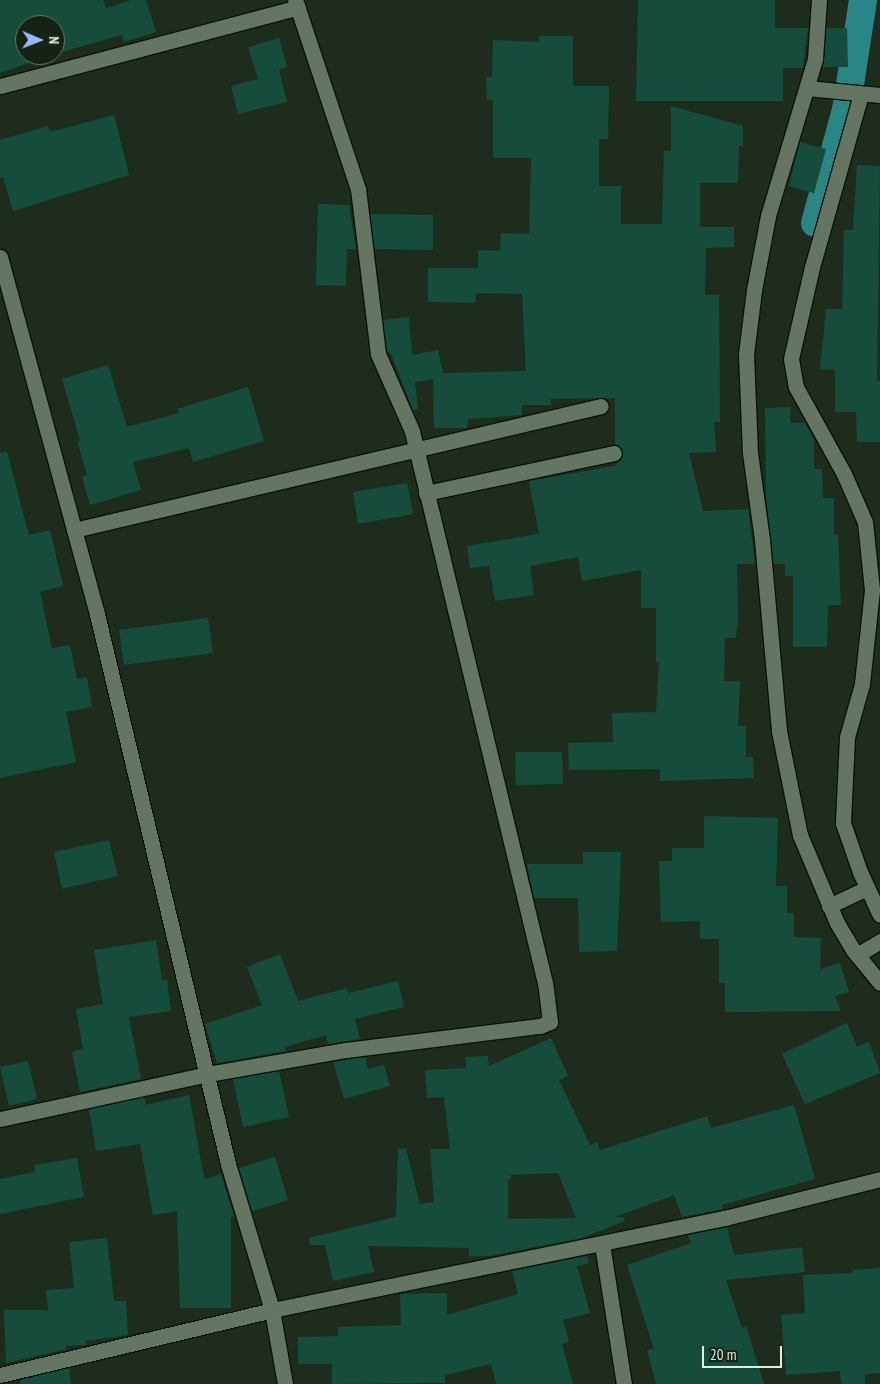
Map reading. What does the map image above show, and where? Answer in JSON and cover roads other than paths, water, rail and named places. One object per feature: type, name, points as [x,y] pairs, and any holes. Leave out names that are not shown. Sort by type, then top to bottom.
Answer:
[{"type":"street","points":[[819,0],[815,59],[768,216],[754,290],[746,354],[750,454],[763,550],[779,732],[800,835],[836,902],[856,955],[880,983]]},
{"type":"street","points":[[0,86],[297,3],[358,189],[378,354],[412,431],[547,991],[550,1022],[540,1026],[346,1050],[208,1074],[0,1119]]},
{"type":"street","points":[[807,88],[880,95]]},
{"type":"street","points":[[858,93],[819,238],[791,359],[796,387],[844,474],[865,522],[872,590],[862,684],[847,737],[843,823],[863,889],[880,915]]},
{"type":"street","points":[[0,257],[74,530],[144,804],[228,1164],[272,1310],[285,1384]]},
{"type":"street","points":[[74,530],[601,406]]},
{"type":"street","points":[[426,493],[614,453]]},
{"type":"street","points":[[836,902],[863,889]]},
{"type":"street","points":[[856,955],[875,943]]},
{"type":"street","points":[[0,1375],[272,1310],[725,1218],[880,1179]]},
{"type":"street","points":[[602,1244],[624,1384]]},
{"type":"waterway","points":[[815,223],[846,110],[863,0]]}]
